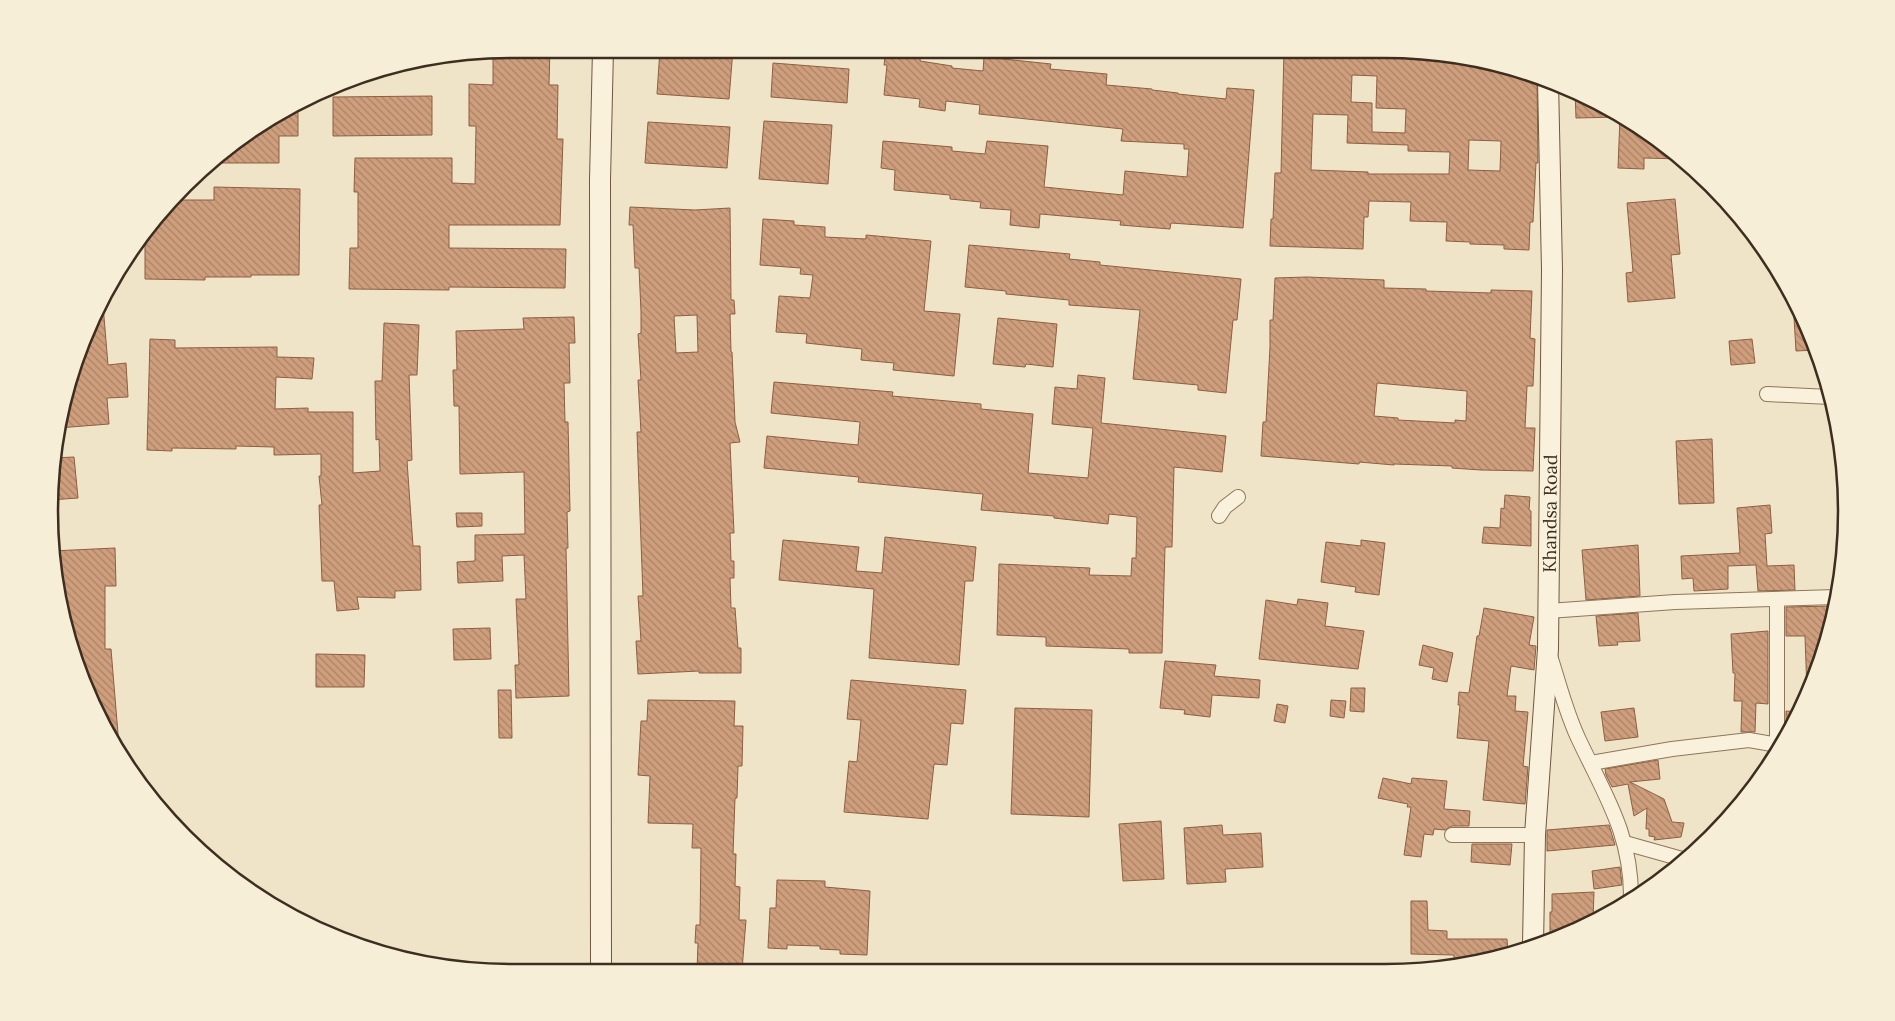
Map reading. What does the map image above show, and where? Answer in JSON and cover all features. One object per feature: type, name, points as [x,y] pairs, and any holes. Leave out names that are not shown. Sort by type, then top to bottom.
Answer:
[{"type":"street","points":[[601,964],[600,180],[603,58]]},
{"type":"street","name":"Khandsa Road","points":[[1533,938],[1535,836],[1548,649],[1552,270],[1548,88]]},
{"type":"street","points":[[1767,394],[1823,397]]},
{"type":"street","points":[[1219,516],[1225,507],[1238,497]]},
{"type":"street","points":[[1548,611],[1675,602],[1829,598]]},
{"type":"street","points":[[1777,737],[1778,599]]},
{"type":"street","points":[[1548,649],[1573,726],[1615,814],[1625,843],[1631,890]]},
{"type":"street","points":[[1591,763],[1672,749],[1748,740],[1772,744]]},
{"type":"street","points":[[1452,835],[1535,836]]},
{"type":"street","points":[[1625,843],[1676,857]]},
{"type":"building","points":[[493,58],[550,58],[549,85],[558,85],[557,139],[563,139],[560,225],[449,225],[449,248],[566,249],[565,288],[449,287],[449,290],[349,289],[350,248],[358,248],[358,192],[354,192],[355,158],[452,158],[452,183],[475,184],[476,126],[469,126],[469,84],[493,85]]},
{"type":"building","points":[[659,58],[732,58],[729,99],[657,94]]},
{"type":"building","points":[[885,58],[920,58],[920,61],[952,66],[952,68],[983,71],[984,58],[994,58],[1051,64],[1050,69],[1107,74],[1106,85],[1152,89],[1178,94],[1226,99],[1227,88],[1254,90],[1243,228],[1171,223],[1170,229],[1120,225],[1121,221],[1040,214],[1039,228],[1010,225],[1011,210],[980,208],[981,202],[950,199],[950,195],[894,190],[895,170],[881,168],[883,141],[952,147],[952,151],[985,154],[987,141],[1048,146],[1044,187],[1123,195],[1125,171],[1187,177],[1189,149],[1184,149],[1184,144],[1121,141],[1123,129],[979,114],[980,105],[946,101],[945,111],[919,107],[920,99],[884,95],[887,65],[884,65]]},
{"type":"building","points":[[1284,58],[1414,58],[1444,61],[1502,73],[1537,85],[1538,163],[1536,163],[1533,222],[1530,222],[1529,250],[1504,249],[1504,245],[1446,241],[1447,222],[1410,221],[1411,202],[1369,201],[1368,217],[1364,217],[1363,249],[1270,246],[1275,173],[1281,173]],"holes":[[[1352,75],[1377,76],[1376,108],[1406,109],[1405,133],[1372,132],[1372,103],[1351,102]],[[1313,114],[1348,115],[1347,143],[1408,145],[1408,151],[1450,152],[1449,174],[1368,174],[1368,172],[1311,170]],[[1469,140],[1501,141],[1500,171],[1468,170]]]},
{"type":"building","points":[[773,63],[849,69],[847,103],[771,97]]},
{"type":"building","points":[[432,96],[432,135],[333,136],[333,97]]},
{"type":"building","points":[[1575,100],[1610,117],[1576,118]]},
{"type":"building","points":[[298,110],[298,136],[279,136],[279,163],[220,163],[259,134]]},
{"type":"building","points":[[764,121],[832,125],[828,184],[759,179]]},
{"type":"building","points":[[648,122],[730,127],[727,168],[645,163]]},
{"type":"building","points":[[1620,124],[1669,159],[1644,158],[1644,169],[1618,168]]},
{"type":"building","points":[[214,187],[300,189],[299,275],[205,277],[205,280],[145,279],[145,243],[170,212],[181,200],[214,200]]},
{"type":"building","points":[[1675,199],[1680,254],[1671,255],[1675,298],[1628,302],[1626,273],[1633,272],[1627,203]]},
{"type":"building","points":[[630,207],[695,210],[730,208],[731,300],[734,300],[735,314],[730,314],[731,352],[735,422],[740,442],[730,443],[734,533],[730,533],[731,561],[734,561],[734,578],[730,578],[731,608],[735,608],[738,648],[741,648],[741,673],[699,673],[699,671],[638,674],[636,641],[641,641],[638,596],[643,596],[637,432],[641,432],[638,380],[641,380],[638,334],[641,333],[641,312],[639,268],[635,268],[633,225],[629,225]],"holes":[[[697,315],[698,352],[676,353],[674,316]]]},
{"type":"building","points":[[763,219],[794,221],[794,225],[825,227],[825,237],[866,239],[866,235],[931,241],[924,311],[960,314],[954,376],[893,370],[894,363],[861,360],[862,349],[806,343],[807,334],[776,332],[779,296],[810,298],[813,275],[800,274],[801,268],[760,265]]},
{"type":"building","points":[[969,245],[1070,254],[1069,259],[1100,262],[1100,265],[1241,279],[1237,320],[1233,320],[1226,393],[1198,390],[1198,385],[1133,379],[1140,310],[1069,305],[1069,300],[1006,294],[1006,291],[965,287]]},
{"type":"building","points":[[1307,277],[1384,280],[1384,288],[1426,289],[1426,291],[1491,293],[1491,290],[1532,291],[1530,338],[1535,339],[1533,386],[1527,386],[1525,428],[1535,428],[1533,471],[1481,470],[1452,468],[1452,466],[1359,462],[1359,464],[1261,456],[1263,422],[1266,422],[1270,320],[1273,320],[1275,278]],"holes":[[[1377,383],[1467,391],[1466,421],[1455,420],[1455,423],[1398,420],[1398,418],[1374,416]]]},
{"type":"building","points":[[104,311],[108,365],[126,363],[128,397],[107,398],[109,424],[65,427],[82,365]]},
{"type":"building","points":[[574,317],[575,343],[569,343],[570,383],[564,383],[565,422],[568,422],[570,511],[567,512],[568,548],[566,548],[569,696],[516,698],[515,665],[519,665],[516,599],[526,599],[524,555],[502,556],[503,581],[458,583],[457,562],[475,561],[475,535],[525,534],[524,472],[460,474],[459,406],[454,406],[453,370],[457,370],[456,331],[524,329],[523,318]]},
{"type":"building","points":[[1794,317],[1808,350],[1796,351]]},
{"type":"building","points":[[998,318],[1057,324],[1053,367],[1026,364],[1025,367],[993,364]]},
{"type":"building","points":[[384,323],[419,325],[417,375],[409,375],[412,460],[407,461],[413,546],[420,546],[421,590],[395,591],[395,598],[357,597],[359,609],[337,611],[334,581],[322,581],[319,505],[322,505],[319,476],[321,476],[321,454],[274,455],[274,447],[236,446],[236,449],[172,448],[172,451],[147,450],[150,339],[175,340],[175,348],[277,347],[277,357],[314,358],[312,379],[276,377],[275,409],[308,408],[308,412],[353,412],[353,473],[380,471],[379,439],[376,440],[375,381],[382,381]]},
{"type":"building","points":[[1752,339],[1755,363],[1731,365],[1729,341]]},
{"type":"building","points":[[1078,375],[1105,378],[1101,423],[1226,436],[1222,472],[1174,467],[1172,547],[1165,547],[1162,653],[1129,653],[1129,649],[1046,646],[1046,637],[997,635],[999,564],[1090,568],[1089,575],[1131,576],[1132,558],[1136,558],[1137,517],[1109,514],[1108,524],[1054,518],[1054,516],[981,510],[983,494],[858,482],[859,477],[764,468],[767,436],[858,445],[860,422],[771,413],[774,382],[893,392],[892,396],[981,404],[981,409],[1033,414],[1028,473],[1088,478],[1093,428],[1052,424],[1055,387],[1077,389]]},
{"type":"building","points":[[1712,439],[1714,503],[1679,504],[1676,441]]},
{"type":"building","points":[[74,457],[78,498],[58,499],[60,458]]},
{"type":"building","points":[[1505,495],[1530,497],[1531,546],[1482,543],[1484,527],[1500,528],[1501,508],[1504,509]]},
{"type":"building","points":[[1770,505],[1772,533],[1765,534],[1767,566],[1794,565],[1795,590],[1758,591],[1756,565],[1728,566],[1728,589],[1694,591],[1693,578],[1682,579],[1681,556],[1740,553],[1737,508]]},
{"type":"building","points":[[456,513],[482,513],[482,526],[457,527]]},
{"type":"building","points":[[885,537],[976,547],[973,581],[965,581],[959,665],[869,658],[874,589],[779,580],[783,540],[859,547],[856,571],[882,573]]},
{"type":"building","points":[[1361,540],[1385,543],[1379,595],[1355,592],[1356,587],[1321,582],[1326,542],[1361,546]]},
{"type":"building","points":[[1638,545],[1640,596],[1586,600],[1582,550]]},
{"type":"building","points":[[115,548],[116,586],[105,586],[105,649],[111,649],[118,737],[92,684],[73,628],[66,599],[59,551]]},
{"type":"building","points":[[1298,599],[1328,603],[1325,626],[1364,631],[1358,669],[1259,659],[1266,600],[1297,605]]},
{"type":"building","points":[[1827,606],[1806,675],[1805,636],[1786,636],[1786,607]]},
{"type":"building","points":[[1484,608],[1534,617],[1529,645],[1536,646],[1534,670],[1511,666],[1507,696],[1516,696],[1515,711],[1528,712],[1523,766],[1528,767],[1525,804],[1483,800],[1489,741],[1457,738],[1460,705],[1458,705],[1459,692],[1469,693],[1477,636],[1479,636]]},
{"type":"building","points":[[1638,613],[1640,641],[1617,642],[1618,645],[1599,646],[1596,616]]},
{"type":"building","points":[[490,628],[491,659],[454,660],[453,629]]},
{"type":"building","points":[[1768,631],[1768,704],[1756,703],[1755,732],[1741,732],[1742,701],[1734,701],[1735,673],[1733,673],[1731,634]]},
{"type":"building","points":[[1423,645],[1453,653],[1447,682],[1432,679],[1434,668],[1419,665]]},
{"type":"building","points":[[316,654],[365,655],[364,687],[316,687]]},
{"type":"building","points":[[1165,661],[1216,665],[1214,676],[1260,680],[1259,698],[1212,695],[1210,717],[1184,714],[1185,710],[1160,708]]},
{"type":"building","points":[[851,680],[966,690],[963,724],[951,723],[947,765],[934,764],[928,819],[844,812],[849,761],[857,762],[861,720],[847,719]]},
{"type":"building","points":[[1351,688],[1365,688],[1364,712],[1350,711]]},
{"type":"building","points":[[498,690],[511,690],[512,738],[499,738]]},
{"type":"building","points":[[648,700],[735,701],[734,726],[743,726],[742,766],[738,766],[737,798],[735,798],[733,854],[736,854],[735,886],[740,887],[739,920],[746,920],[742,964],[697,964],[698,943],[695,943],[696,925],[700,925],[701,848],[692,848],[693,824],[648,823],[650,776],[638,775],[641,721],[647,721]]},
{"type":"building","points":[[1331,700],[1346,701],[1344,718],[1330,716]]},
{"type":"building","points":[[1277,704],[1288,706],[1285,723],[1274,721]]},
{"type":"building","points":[[1015,708],[1092,710],[1089,817],[1011,814]]},
{"type":"building","points":[[1634,708],[1638,737],[1605,741],[1601,712]]},
{"type":"building","points":[[1786,711],[1791,711],[1786,720]]},
{"type":"building","points":[[1658,760],[1660,779],[1630,782],[1664,799],[1672,822],[1684,823],[1681,837],[1654,840],[1655,837],[1649,836],[1649,829],[1646,829],[1647,808],[1634,816],[1628,784],[1612,787],[1606,775],[1605,769]]},
{"type":"building","points":[[1383,778],[1411,784],[1412,778],[1447,781],[1444,809],[1470,811],[1469,826],[1452,826],[1445,830],[1434,829],[1433,835],[1424,834],[1421,857],[1404,855],[1411,807],[1407,807],[1408,804],[1378,798]]},
{"type":"building","points":[[1161,821],[1164,879],[1123,881],[1119,824]]},
{"type":"building","points":[[1222,825],[1223,835],[1261,833],[1263,867],[1225,869],[1226,882],[1187,884],[1184,828]]},
{"type":"building","points":[[1609,825],[1615,845],[1547,851],[1547,830]]},
{"type":"building","points":[[1472,844],[1512,844],[1510,865],[1471,862]]},
{"type":"building","points":[[1620,867],[1622,885],[1594,889],[1592,871]]},
{"type":"building","points":[[777,880],[825,881],[825,887],[870,891],[867,955],[840,954],[840,950],[820,949],[820,946],[787,945],[787,949],[768,948],[770,908],[776,908]]},
{"type":"building","points":[[1594,892],[1593,913],[1550,932],[1552,894]]},
{"type":"building","points":[[1411,901],[1427,901],[1428,930],[1447,931],[1447,939],[1507,939],[1508,946],[1454,958],[1454,955],[1411,954]]}]
